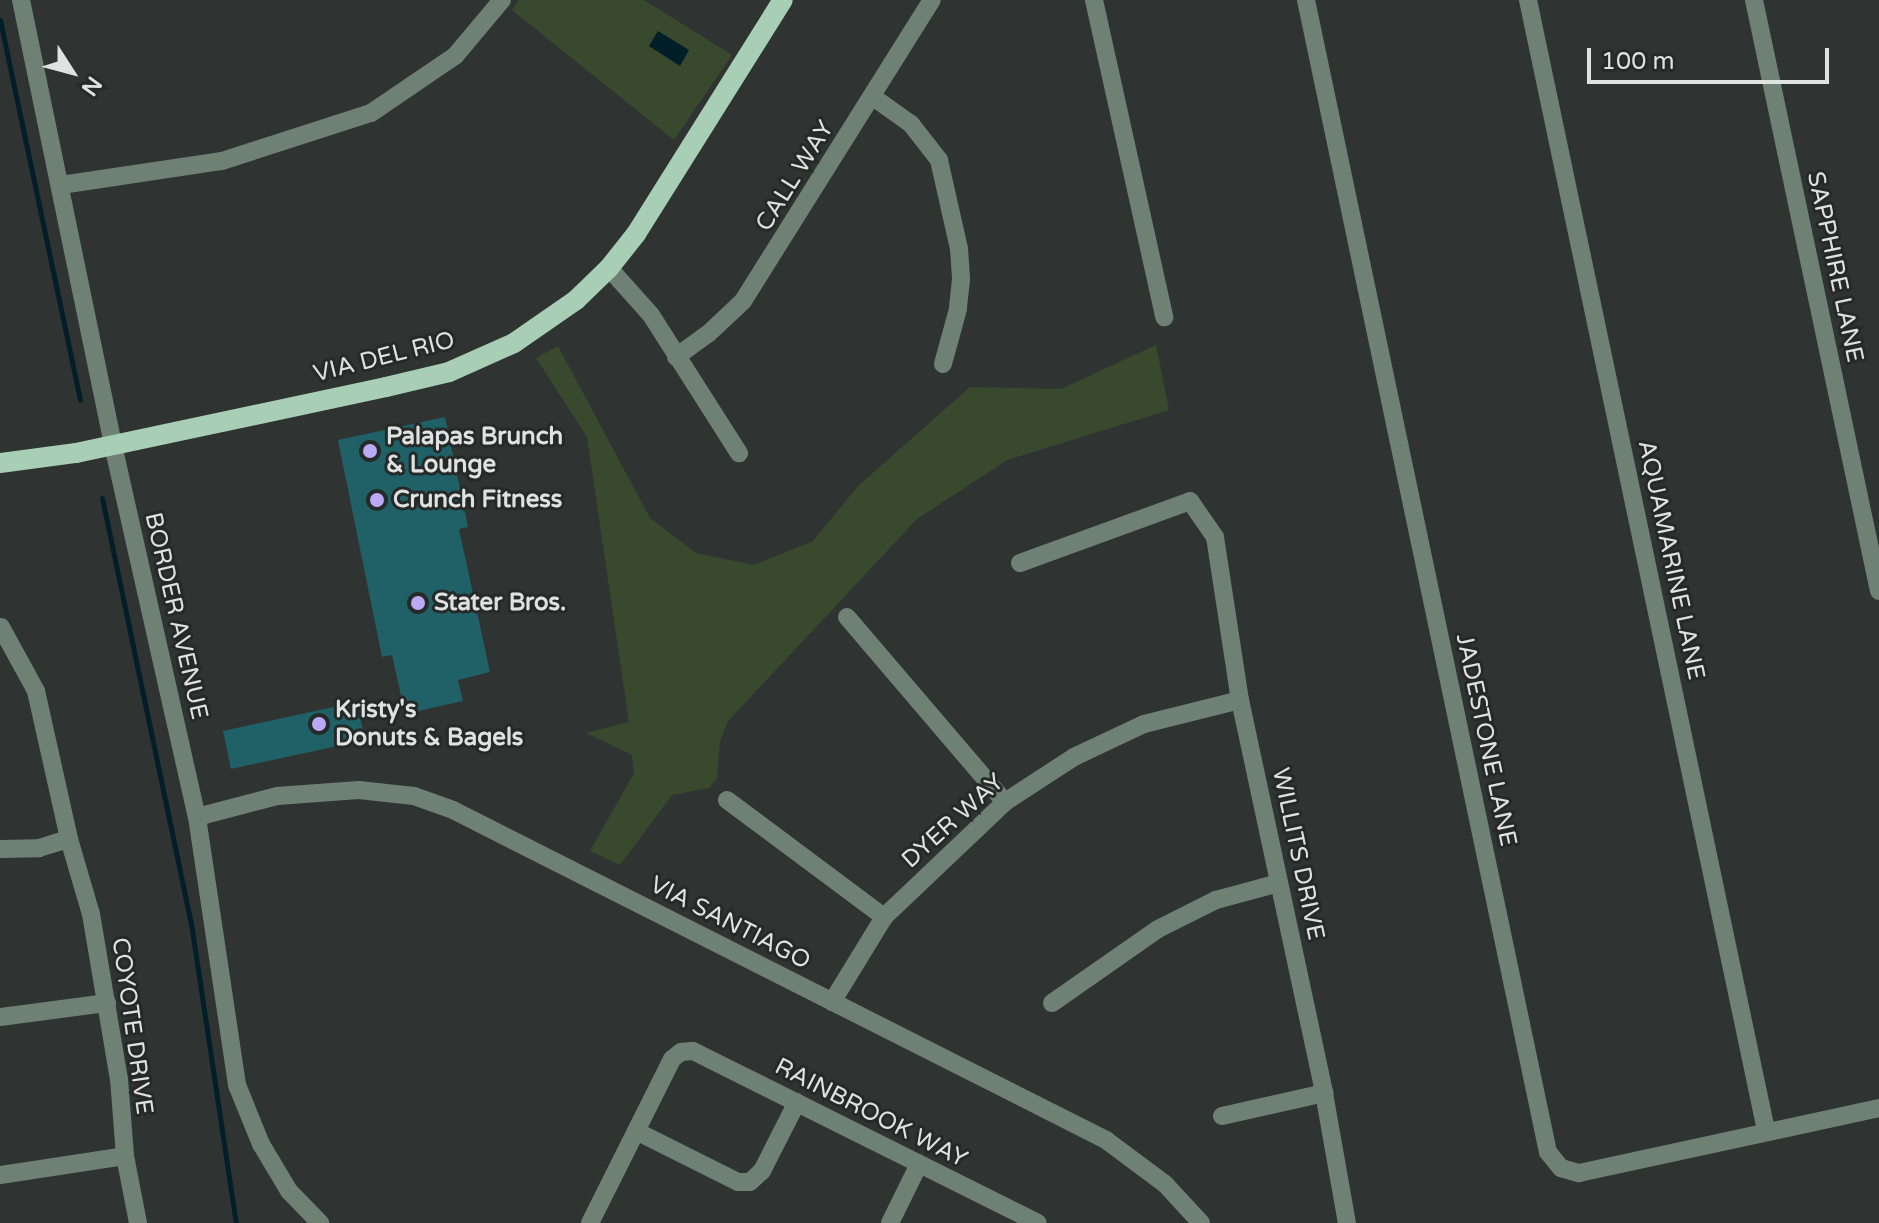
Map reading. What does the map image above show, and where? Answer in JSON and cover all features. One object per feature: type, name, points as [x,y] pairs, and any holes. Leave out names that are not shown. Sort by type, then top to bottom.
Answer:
[{"type":"main road","name":"VIA DEL RIO","points":[[0,463],[113,445],[449,372],[505,348],[540,328],[609,268],[636,234],[783,0]]},
{"type":"street","name":"BORDER AVENUE","points":[[21,0],[113,445],[197,817],[237,1085],[261,1144],[275,1168],[289,1191],[320,1223]]},
{"type":"street","points":[[61,185],[222,161],[371,113],[455,56],[502,0]]},
{"type":"street","name":"CALL WAY","points":[[676,357],[708,334],[743,301],[932,0]]},
{"type":"street","points":[[1094,0],[1164,317]]},
{"type":"street","name":"JADESTONE LANE","points":[[1306,0],[1548,1152],[1561,1168],[1579,1173],[1766,1130],[1879,1108]]},
{"type":"street","name":"AQUAMARINE LANE","points":[[1528,0],[1766,1130]]},
{"type":"street","name":"SAPPHIRE LANE","points":[[1754,0],[1879,591]]},
{"type":"street","points":[[873,97],[911,124],[939,160],[959,249],[961,279],[958,309],[943,364]]},
{"type":"street","points":[[609,268],[651,315],[739,453]]},
{"type":"street","name":"WILLITS DRIVE","points":[[1020,563],[1190,501],[1215,537],[1240,700],[1324,1093],[1347,1223]]},
{"type":"street","points":[[847,617],[1005,802]]},
{"type":"street","name":"COYOTE DRIVE","points":[[1,627],[36,691],[69,839],[91,914],[107,1003],[125,1156],[138,1223]]},
{"type":"street","name":"DYER WAY","points":[[832,1002],[884,917],[1005,802],[1074,757],[1144,724],[1240,700]]},
{"type":"street","name":"VIA SANTIAGO","points":[[197,817],[277,796],[359,790],[414,796],[453,810],[1106,1140],[1165,1184],[1201,1223]]},
{"type":"street","points":[[727,800],[884,917]]},
{"type":"street","points":[[0,849],[39,848],[69,839]]},
{"type":"street","points":[[1052,1003],[1158,929],[1216,900],[1279,883]]},
{"type":"street","points":[[0,1017],[107,1003]]},
{"type":"street","name":"RAINBROOK WAY","points":[[636,1131],[672,1059],[681,1052],[693,1051],[1037,1223]]},
{"type":"street","points":[[1222,1116],[1324,1093]]},
{"type":"street","points":[[590,1223],[636,1131],[738,1182],[750,1182],[762,1171],[797,1102]]},
{"type":"street","points":[[0,1175],[125,1156]]},
{"type":"street","points":[[890,1223],[919,1164]]},
{"type":"green space","points":[[519,0],[644,0],[732,55],[674,140],[512,10]]},
{"type":"green space","points":[[1156,345],[1169,410],[1007,460],[917,519],[728,721],[720,741],[717,778],[709,788],[672,795],[620,865],[590,851],[634,773],[632,755],[586,733],[629,722],[587,437],[536,358],[558,346],[650,518],[696,553],[754,565],[813,541],[858,486],[970,387],[1061,389]]},
{"type":"water","points":[[658,31],[689,50],[680,66],[649,46]]},
{"type":"building","points":[[445,417],[468,527],[459,529],[490,672],[458,680],[463,701],[405,714],[392,655],[382,657],[338,440]]},
{"type":"building","points":[[357,702],[365,740],[231,769],[223,731]]},
{"type":"waterway","points":[[0,20],[80,400]]},
{"type":"waterway","points":[[102,498],[191,923],[236,1223]]},
{"type":"place","name":"Palapas Brunch & Lounge","points":[[370,451]]},
{"type":"place","name":"Crunch Fitness","points":[[377,500]]},
{"type":"place","name":"Stater Bros.","points":[[418,603]]},
{"type":"place","name":"Kristy's Donuts & Bagels","points":[[319,724]]}]
